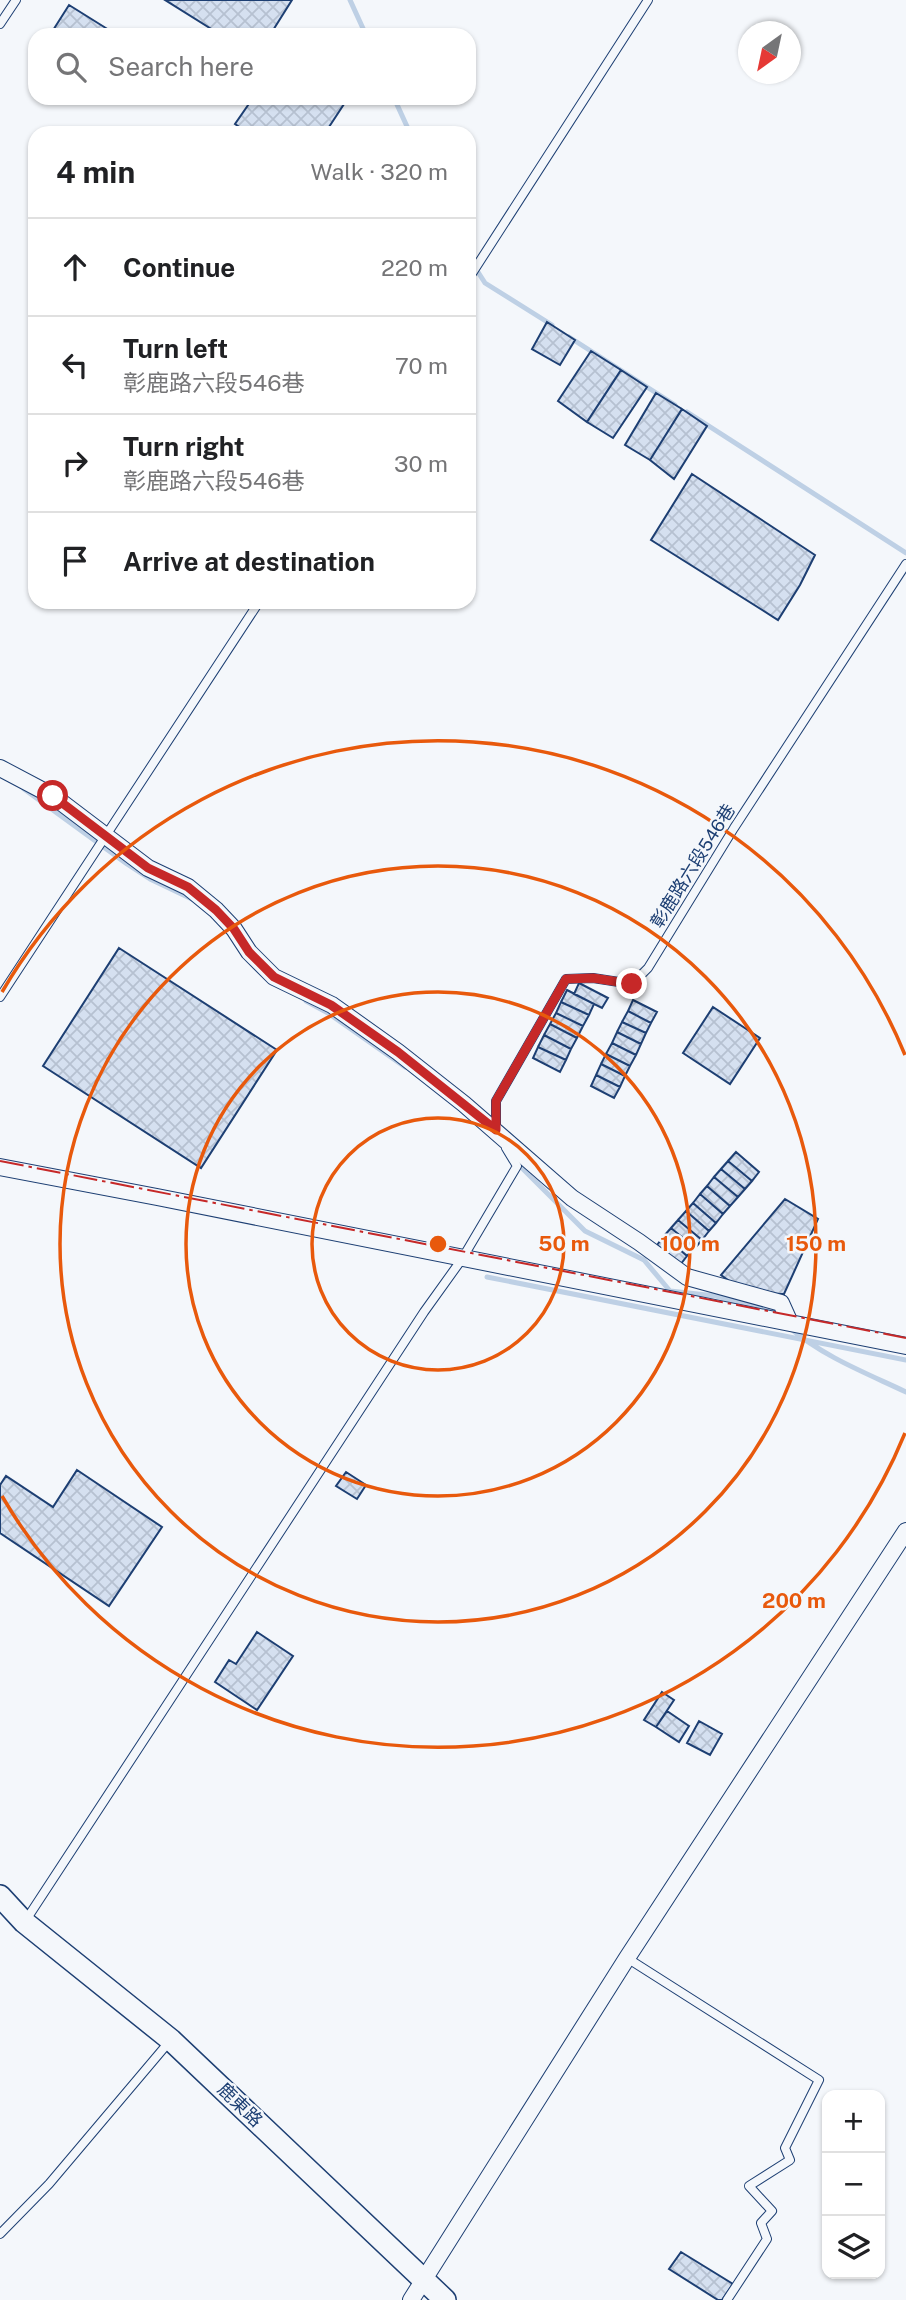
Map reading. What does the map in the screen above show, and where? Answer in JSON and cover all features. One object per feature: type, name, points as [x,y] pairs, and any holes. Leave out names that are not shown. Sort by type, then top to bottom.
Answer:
[{"type":"street","points":[[0,768],[53,796],[148,868],[188,887],[216,910],[234,929],[249,952],[274,977],[331,1005],[398,1052],[496,1130],[572,1198],[639,1242],[687,1278],[781,1303],[790,1323]]},
{"type":"street","points":[[0,1167],[906,1346]]},
{"type":"street","points":[[411,2300],[627,1958],[906,1531]]},
{"type":"street","name":"鹿東路","points":[[0,1896],[24,1923],[171,2040],[445,2300]]},
{"type":"street","name":"鹿東路","points":[[0,1912],[24,1923]]},
{"type":"lane","points":[[0,24],[16,0]]},
{"type":"lane","points":[[476,267],[648,0]]},
{"type":"lane","name":"彰鹿路六段546巷","points":[[496,1130],[496,1101],[566,979],[593,978],[632,984],[648,968],[734,828],[906,564]]},
{"type":"lane","points":[[0,997],[254,609]]},
{"type":"lane","points":[[24,1923],[416,1323],[462,1259],[517,1166],[496,1130]]},
{"type":"lane","points":[[627,1958],[818,2080],[785,2148],[790,2160],[749,2186],[772,2211],[761,2223],[767,2239],[727,2300]]},
{"type":"lane","points":[[0,2234],[50,2183],[171,2040]]},
{"type":"building","points":[[165,0],[292,0],[274,28],[210,28]]},
{"type":"building","points":[[69,5],[106,28],[54,28]]},
{"type":"building","points":[[248,105],[343,105],[330,126],[235,124]]},
{"type":"building","points":[[547,322],[575,340],[560,365],[532,349]]},
{"type":"building","points":[[591,351],[621,370],[587,422],[558,401]]},
{"type":"building","points":[[621,370],[647,387],[613,438],[587,422]]},
{"type":"building","points":[[656,393],[682,409],[650,460],[625,445]]},
{"type":"building","points":[[682,409],[707,426],[674,479],[650,460]]},
{"type":"building","points":[[692,474],[815,555],[778,620],[651,540]]},
{"type":"building","points":[[119,948],[277,1050],[201,1168],[43,1066]]},
{"type":"building","points":[[579,983],[608,998],[602,1008],[574,994]]},
{"type":"building","points":[[567,990],[594,1004],[589,1015],[561,1002]]},
{"type":"building","points":[[633,1000],[657,1012],[651,1023],[628,1011]]},
{"type":"building","points":[[561,1002],[589,1015],[583,1026],[556,1013]]},
{"type":"building","points":[[713,1007],[760,1038],[730,1084],[683,1053]]},
{"type":"building","points":[[628,1011],[651,1023],[646,1033],[622,1022]]},
{"type":"building","points":[[556,1013],[583,1026],[577,1038],[550,1024]]},
{"type":"building","points":[[622,1022],[646,1033],[641,1044],[617,1032]]},
{"type":"building","points":[[550,1024],[577,1038],[571,1049],[544,1035]]},
{"type":"building","points":[[617,1032],[641,1044],[636,1055],[612,1043]]},
{"type":"building","points":[[544,1035],[571,1049],[566,1060],[538,1047]]},
{"type":"building","points":[[612,1043],[636,1055],[630,1066],[606,1054]]},
{"type":"building","points":[[538,1047],[566,1060],[560,1072],[533,1058]]},
{"type":"building","points":[[606,1054],[630,1066],[625,1076],[601,1064]]},
{"type":"building","points":[[601,1064],[625,1076],[620,1087],[596,1075]]},
{"type":"building","points":[[596,1075],[620,1087],[614,1098],[591,1086]]},
{"type":"building","points":[[736,1152],[759,1172],[752,1181],[728,1161]]},
{"type":"building","points":[[728,1161],[752,1181],[745,1189],[721,1169]]},
{"type":"building","points":[[721,1169],[745,1189],[738,1197],[714,1177]]},
{"type":"building","points":[[714,1177],[738,1197],[730,1206],[707,1186]]},
{"type":"building","points":[[707,1186],[730,1206],[723,1214],[700,1194]]},
{"type":"building","points":[[700,1194],[723,1214],[716,1223],[693,1203]]},
{"type":"building","points":[[785,1199],[818,1219],[784,1294],[746,1293],[721,1275]]},
{"type":"building","points":[[693,1203],[716,1223],[709,1231],[686,1211]]},
{"type":"building","points":[[686,1211],[709,1231],[702,1240],[678,1220]]},
{"type":"building","points":[[678,1220],[702,1240],[695,1248],[671,1228]]},
{"type":"building","points":[[671,1228],[695,1248],[687,1256],[664,1236]]},
{"type":"building","points":[[664,1236],[687,1256],[680,1265],[657,1245]]},
{"type":"building","points":[[77,1470],[162,1527],[109,1606],[0,1533],[0,1485],[6,1476],[53,1507]]},
{"type":"building","points":[[346,1472],[366,1485],[357,1499],[336,1486]]},
{"type":"building","points":[[257,1632],[293,1656],[257,1710],[215,1682],[229,1660],[236,1664]]},
{"type":"building","points":[[662,1692],[674,1700],[656,1727],[644,1720]]},
{"type":"building","points":[[667,1711],[689,1726],[679,1742],[656,1727]]},
{"type":"building","points":[[699,1721],[722,1734],[710,1755],[687,1743]]},
{"type":"building","points":[[681,2252],[733,2284],[722,2300],[669,2269]]},
{"type":"waterway","points":[[350,0],[363,28]]},
{"type":"waterway","points":[[397,105],[407,126]]},
{"type":"waterway","points":[[476,269],[485,283],[552,325]]},
{"type":"waterway","points":[[569,337],[675,405]]},
{"type":"waterway","points":[[687,412],[906,553]]},
{"type":"waterway","points":[[24,789],[127,864],[150,879],[194,900]]},
{"type":"waterway","points":[[306,1001],[328,1013],[405,1067]]},
{"type":"waterway","points":[[516,1162],[585,1231],[644,1260],[670,1291],[716,1296],[769,1310],[775,1315]]},
{"type":"waterway","points":[[487,1277],[906,1360]]},
{"type":"waterway","points":[[790,1328],[831,1356],[906,1392]]},
{"type":"power","points":[[0,1161],[906,1338]]},
{"type":"route","points":[[53,796],[148,868],[188,887],[216,910],[234,929],[249,952],[274,977],[331,1005],[398,1052],[496,1130],[496,1101],[566,979],[593,978],[632,984]]}]
